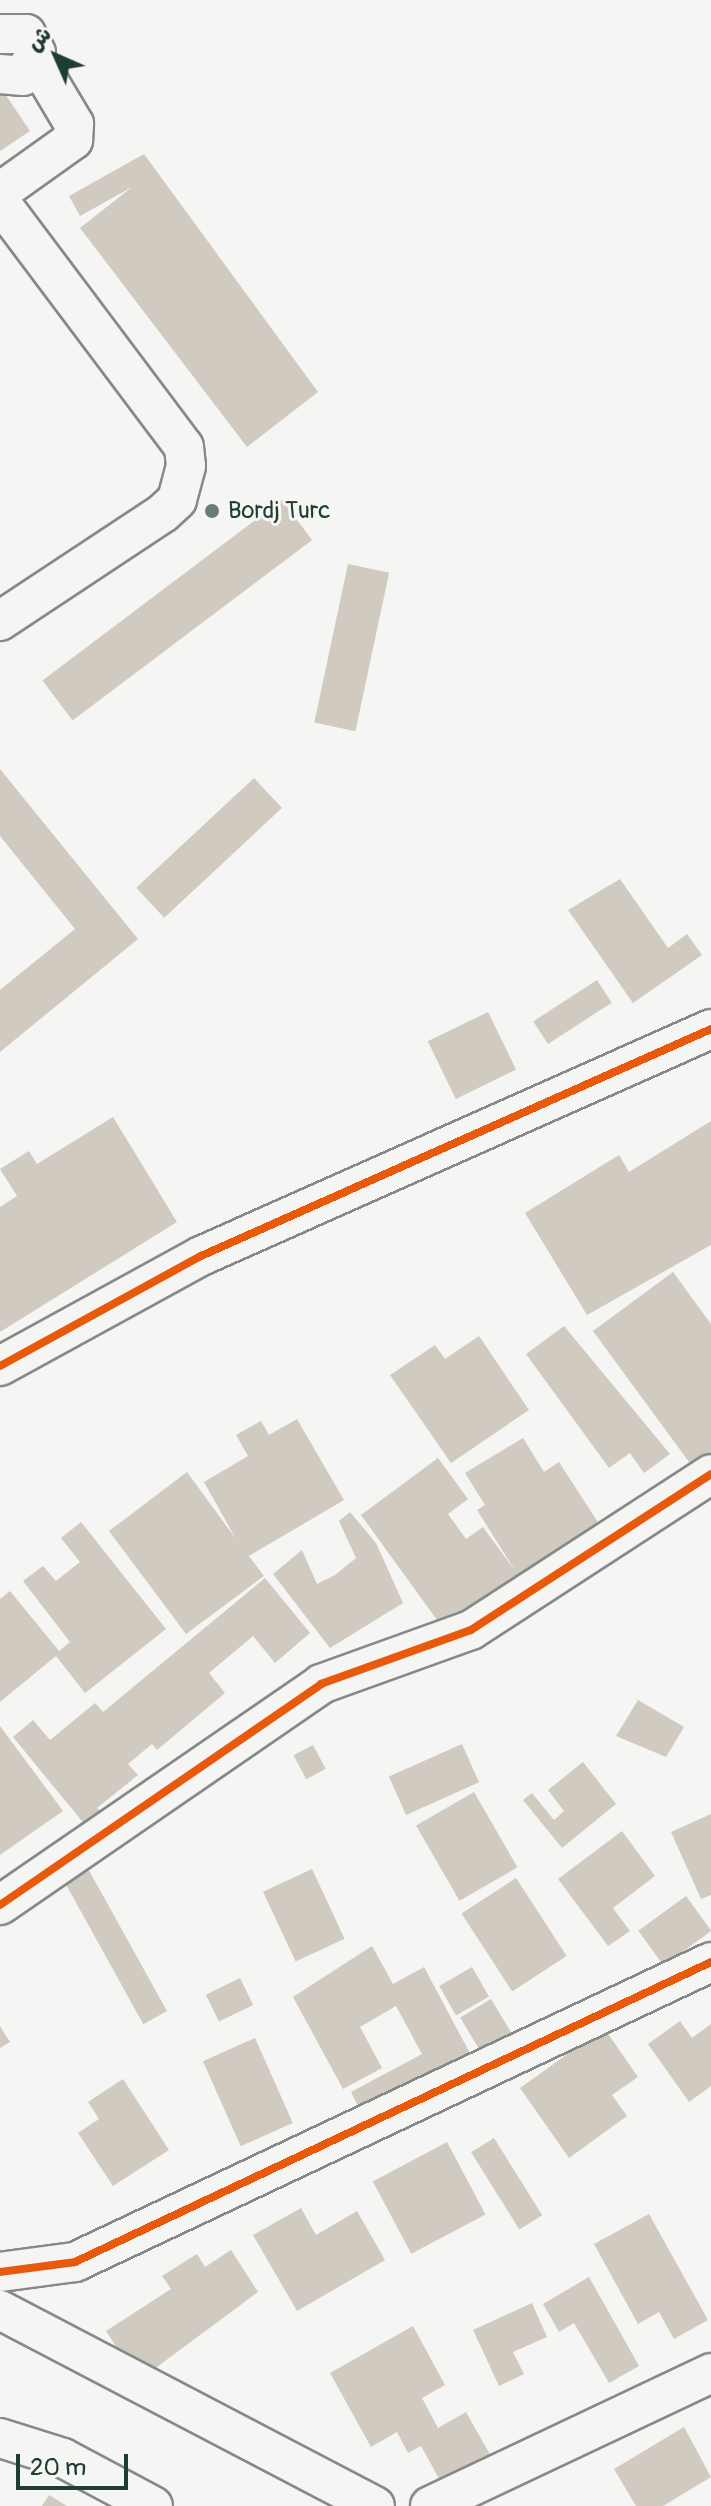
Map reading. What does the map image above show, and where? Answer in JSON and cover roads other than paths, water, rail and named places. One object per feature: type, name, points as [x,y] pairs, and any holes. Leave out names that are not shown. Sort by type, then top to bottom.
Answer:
[{"type":"street","points":[[0,192],[73,140],[74,124],[13,51]]},
{"type":"street","points":[[0,202],[184,447],[186,466],[177,500],[163,513],[0,621]]},
{"type":"street","points":[[0,1366],[201,1256],[711,1029]]},
{"type":"street","points":[[0,1905],[321,1684],[471,1630],[711,1474]]},
{"type":"street","points":[[0,2272],[75,2262],[711,1962]]},
{"type":"street","points":[[0,2310],[375,2506]]},
{"type":"street","points":[[430,2506],[711,2373]]},
{"type":"street","points":[[0,2438],[63,2458],[153,2506]]},
{"type":"place","name":"Bordj Turc","points":[[212,511]]}]
